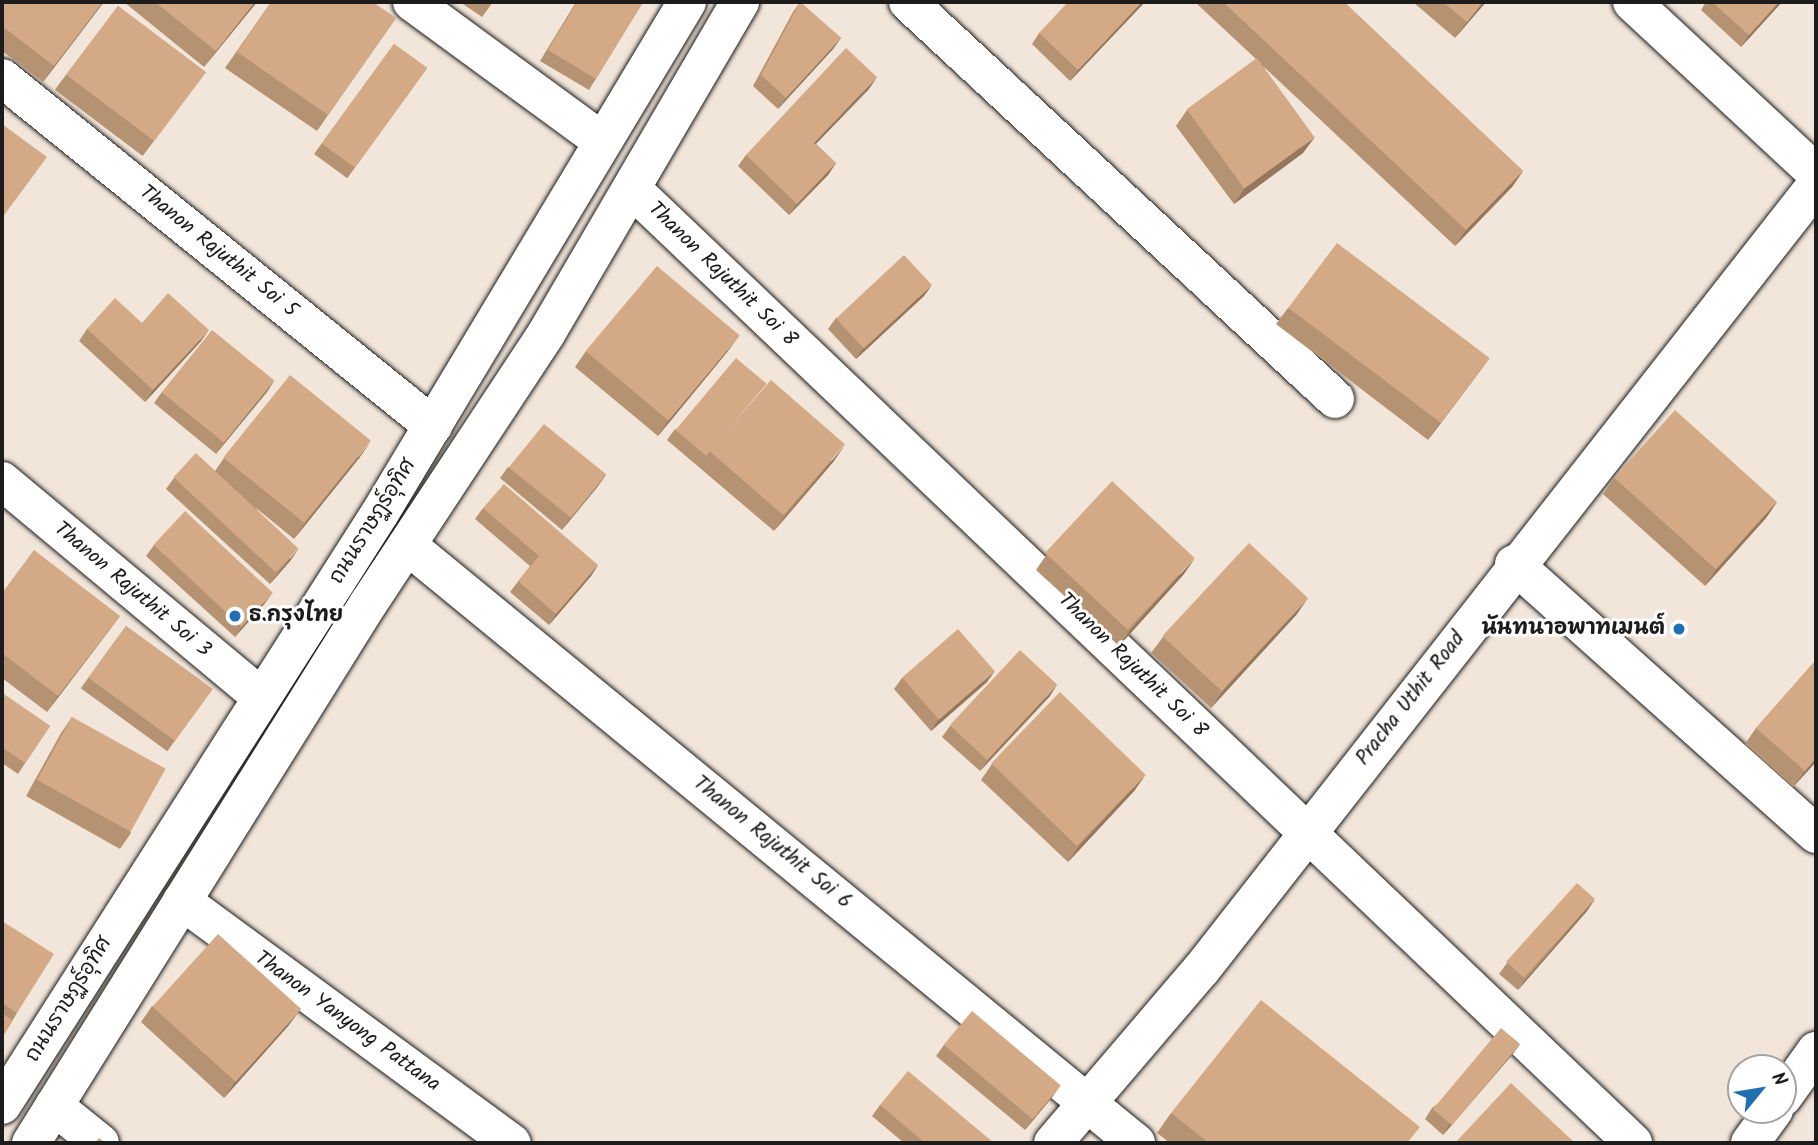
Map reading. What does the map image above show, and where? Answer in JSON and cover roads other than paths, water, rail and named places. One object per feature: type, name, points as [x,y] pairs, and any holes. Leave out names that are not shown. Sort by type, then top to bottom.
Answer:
[{"type":"street","points":[[412,2],[602,141]]},
{"type":"street","name":"ถนนราษฏร์อุทิศ","points":[[2,1105],[433,426],[687,2]]},
{"type":"street","points":[[31,1143],[407,545],[546,334],[740,2]]},
{"type":"street","points":[[908,2],[1335,399]]},
{"type":"street","points":[[1632,2],[1816,173]]},
{"type":"street","name":"Thanon Rajuthit Soi 5","points":[[2,78],[433,426]]},
{"type":"street","name":"Pracha Uthit Road","points":[[1053,1143],[1307,833],[1514,564],[1816,185]]},
{"type":"street","name":"Thanon Rajuthit Soi 8","points":[[632,189],[1633,1143]]},
{"type":"street","name":"Thanon Rajuthit Soi 3","points":[[2,481],[253,690],[266,691]]},
{"type":"street","name":"Thanon Rajuthit Soi 6","points":[[407,545],[1089,1101],[1136,1143]]},
{"type":"street","points":[[1514,564],[1816,834]]},
{"type":"street","name":"Thanon Yanyong Pattana","points":[[148,876],[512,1143]]},
{"type":"street","points":[[1797,1077],[1816,1051]]},
{"type":"street","points":[[54,1106],[100,1143]]},
{"type":"street","points":[[1750,1143],[1764,1124]]},
{"type":"place","name":"ธ.กรุงไทย","points":[[235,616]]},
{"type":"place","name":"นันทนาอพาทเมนต์","points":[[1679,629]]}]
